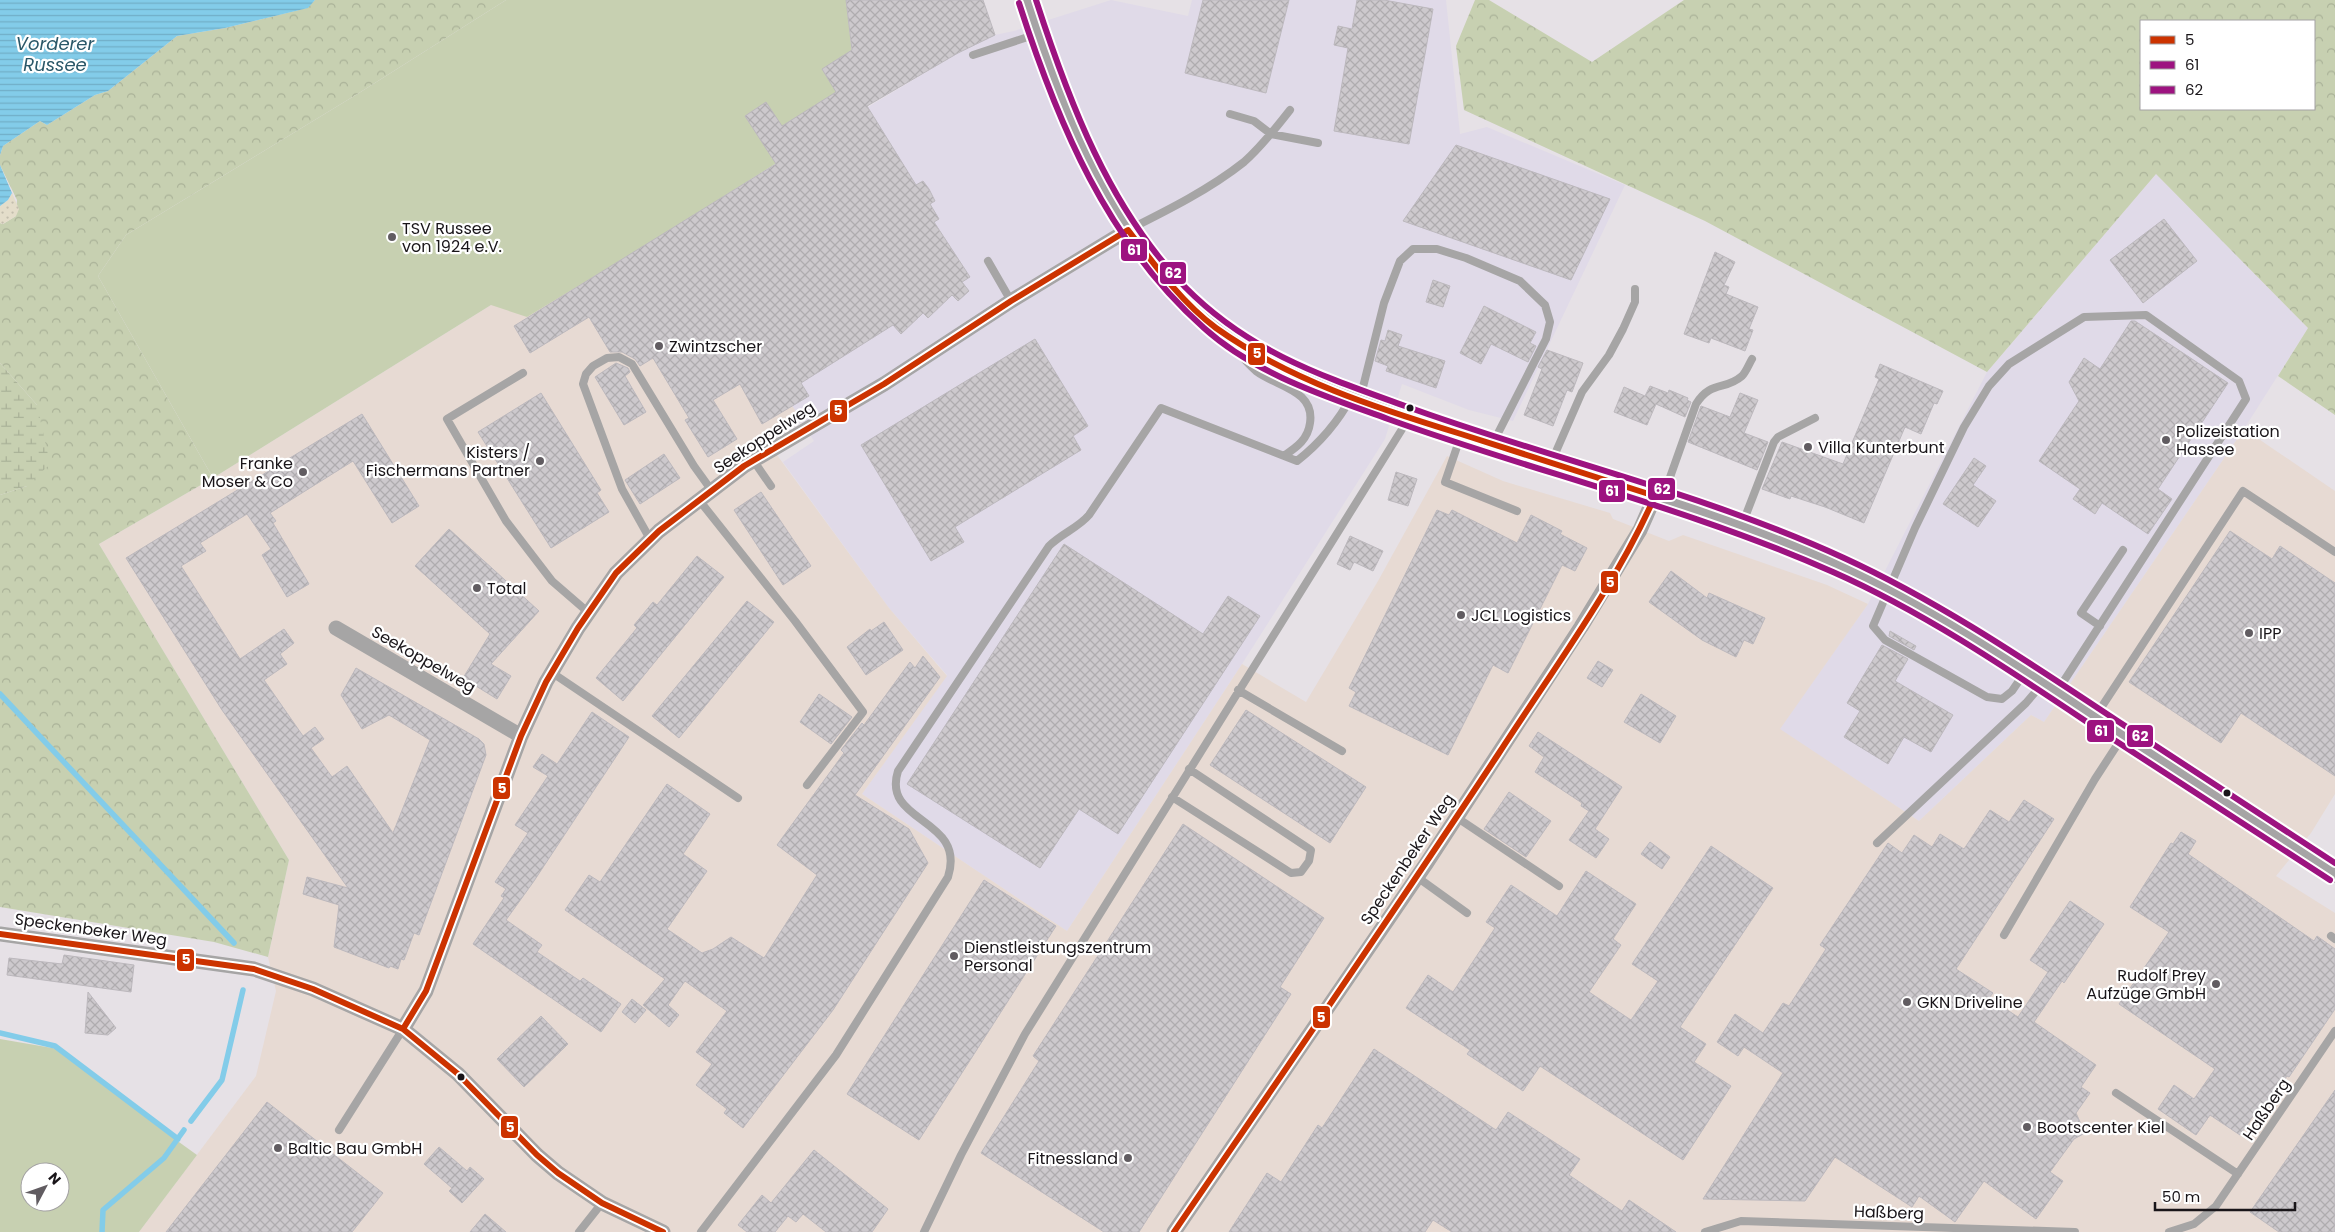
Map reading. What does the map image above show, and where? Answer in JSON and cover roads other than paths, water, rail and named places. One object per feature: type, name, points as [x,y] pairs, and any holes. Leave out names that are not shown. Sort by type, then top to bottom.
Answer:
[{"type":"street","points":[[1026,0],[1068,115],[1106,195],[1128,230],[1164,277],[1216,327],[1268,362],[1409,418],[1658,498],[1833,562],[1952,624],[2335,873]]},
{"type":"street","name":"Seekoppelweg","points":[[403,1029],[426,991],[521,736],[551,672],[616,573],[650,539],[753,460],[884,384],[1011,301],[1128,230]]},
{"type":"street","name":"Speckenbeker Weg","points":[[1179,1230],[1417,877],[1581,627],[1658,498]]},
{"type":"street","name":"Seekoppelweg","points":[[336,628],[521,736]]},
{"type":"street","name":"Speckenbeker Weg","points":[[0,934],[254,969],[313,989],[403,1029],[458,1074],[537,1156],[558,1174],[602,1203],[663,1232]]},
{"type":"lane","points":[[972,55],[1037,34]]},
{"type":"lane","points":[[1128,230],[1165,211],[1244,162],[1271,134],[1290,110]]},
{"type":"lane","points":[[1230,114],[1254,121],[1271,134],[1318,143]]},
{"type":"lane","points":[[701,1232],[836,1055],[948,877],[952,866],[951,851],[938,834],[904,806],[899,799],[894,783],[898,771],[1050,546],[1067,531],[1082,524],[1161,408],[1297,461],[1328,432],[1356,397],[1384,303],[1400,261],[1413,249],[1437,249],[1466,258],[1520,281],[1545,306],[1550,322],[1546,339],[1492,445]]},
{"type":"lane","points":[[988,261],[1011,301]]},
{"type":"lane","points":[[1550,463],[1582,392],[1609,356],[1623,329],[1635,302],[1635,289]]},
{"type":"lane","points":[[1877,843],[2026,703],[2050,688],[2100,626],[2246,399],[2239,381],[2146,315],[2084,317],[2009,364],[1989,386],[1964,426],[1915,528],[1890,591],[1873,626],[1885,640],[1987,697],[2002,699],[2012,691],[2026,671]]},
{"type":"lane","points":[[1216,327],[1255,370],[1298,394],[1306,402],[1312,413],[1309,429],[1303,441],[1284,455]]},
{"type":"lane","points":[[650,539],[622,489],[583,384],[586,374],[593,366],[607,358],[618,357],[632,364],[694,466],[712,491]]},
{"type":"lane","points":[[1658,498],[1696,404],[1703,393],[1714,386],[1728,384],[1743,375],[1752,359]]},
{"type":"lane","points":[[524,373],[446,419],[506,521],[552,581],[588,613]]},
{"type":"lane","points":[[924,1232],[961,1155],[1025,1034],[1189,768],[1409,418]]},
{"type":"lane","points":[[1741,527],[1774,442],[1778,437],[1816,418]]},
{"type":"lane","points":[[1462,435],[1446,482],[1516,512]]},
{"type":"lane","points":[[753,460],[771,486]]},
{"type":"lane","points":[[2095,717],[2243,491],[2335,552]]},
{"type":"lane","points":[[699,500],[795,620],[863,712],[807,785]]},
{"type":"lane","points":[[2100,626],[2081,613],[2123,550]]},
{"type":"lane","points":[[551,672],[738,798]]},
{"type":"lane","points":[[1238,690],[1342,751]]},
{"type":"lane","points":[[2004,935],[2095,779],[2123,736]]},
{"type":"lane","points":[[1172,796],[1291,873],[1301,872],[1309,861],[1311,850],[1189,768]]},
{"type":"lane","points":[[1456,817],[1559,886]]},
{"type":"lane","points":[[1417,877],[1466,913]]},
{"type":"lane","points":[[339,1130],[403,1029]]},
{"type":"lane","name":"Haßberg","points":[[2169,1232],[2194,1224],[2216,1206],[2335,1031]]},
{"type":"lane","points":[[2116,1094],[2238,1174]]},
{"type":"lane","points":[[579,1232],[602,1203]]},
{"type":"lane","name":"Haßberg","points":[[1705,1232],[1742,1221],[2075,1232]]},
{"type":"water","name":"Vorderer Russee","points":[[0,0],[315,0],[308,8],[225,28],[177,36],[108,91],[95,95],[47,125],[40,121],[3,146],[0,155]]},
{"type":"water","points":[[0,165],[12,193],[8,200],[0,206]]},
{"type":"waterway","points":[[0,694],[234,943]]},
{"type":"waterway","points":[[191,1121],[222,1080],[243,990]]},
{"type":"waterway","points":[[0,1033],[55,1046],[178,1139]]},
{"type":"waterway","points":[[102,1232],[103,1210],[164,1158],[184,1130]]},
{"type":"place","name":"TSV Russee von 1924 e.V.","points":[[392,237]]},
{"type":"place","name":"Zwintzscher","points":[[659,346]]},
{"type":"place","name":"Polizeistation Hassee","points":[[2166,440]]},
{"type":"place","name":"Villa Kunterbunt","points":[[1808,447]]},
{"type":"place","name":"Kisters / Fischermans Partner","points":[[540,461]]},
{"type":"place","name":"Franke Moser & Co","points":[[303,472]]},
{"type":"place","name":"Total","points":[[477,588]]},
{"type":"place","name":"JCL Logistics","points":[[1461,615]]},
{"type":"place","name":"IPP","points":[[2249,633]]},
{"type":"place","name":"Dienstleistungszentrum Personal","points":[[954,956]]},
{"type":"place","name":"Rudolf Prey Aufzüge GmbH","points":[[2216,984]]},
{"type":"place","name":"GKN Driveline","points":[[1907,1002]]},
{"type":"place","name":"Bootscenter Kiel","points":[[2027,1127]]},
{"type":"place","name":"Baltic Bau GmbH","points":[[278,1148]]},
{"type":"place","name":"Fitnessland","points":[[1128,1158]]}]
